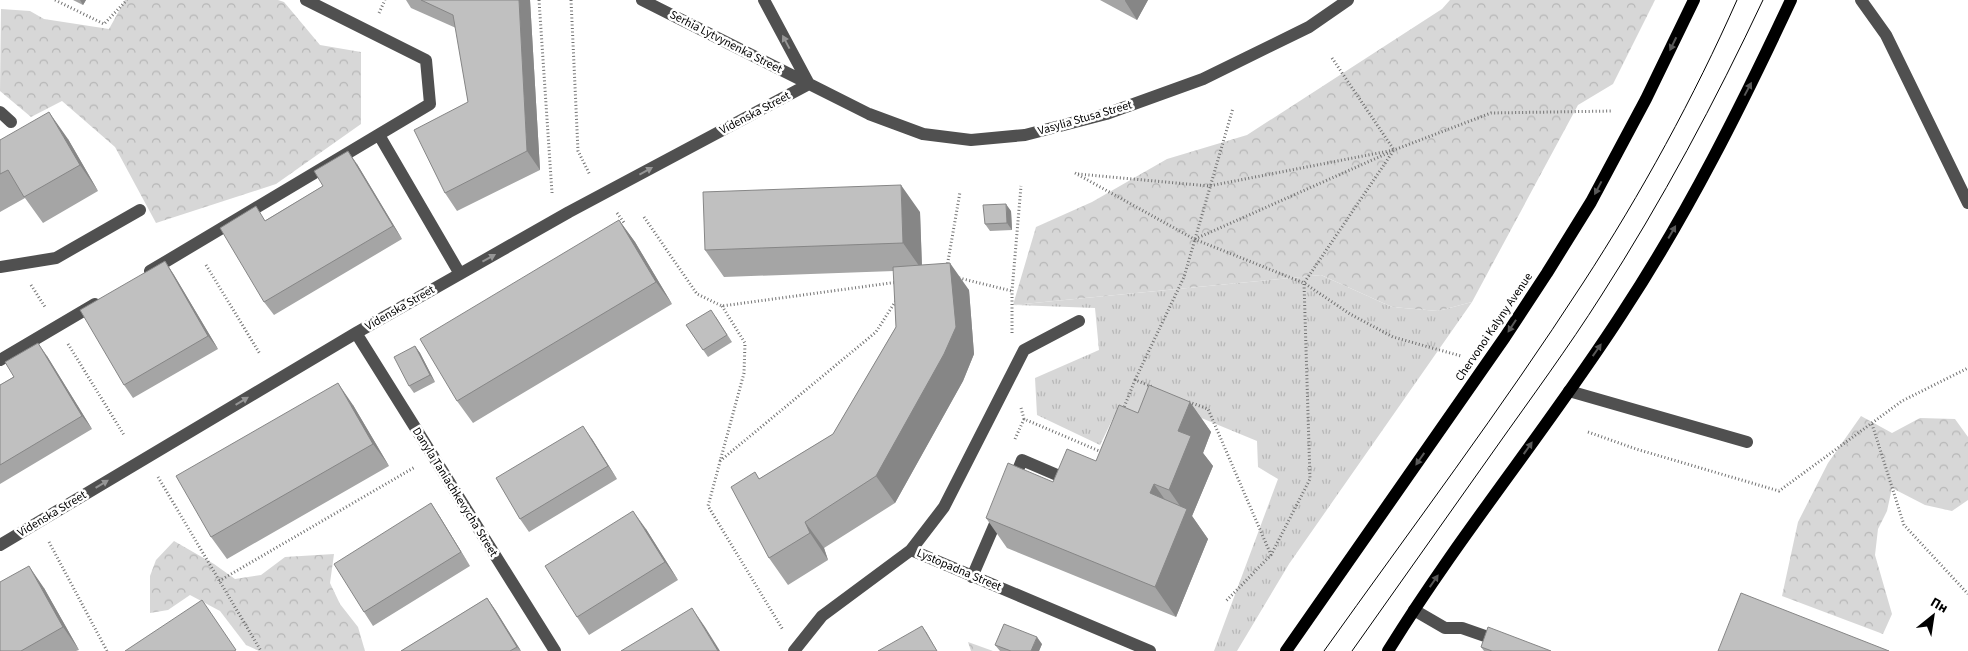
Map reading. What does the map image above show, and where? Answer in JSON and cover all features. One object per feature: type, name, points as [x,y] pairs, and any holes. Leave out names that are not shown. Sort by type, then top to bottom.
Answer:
[{"type":"main road","name":"Chervonoi Kalyny Avenue","points":[[1286,651],[1499,345],[1552,265],[1591,202],[1646,99],[1694,0]]},
{"type":"main road","points":[[1391,650],[1414,610],[1569,390],[1647,275],[1700,184],[1791,0]]},
{"type":"street","points":[[142,275],[430,104],[426,60],[306,0]]},
{"type":"street","name":"Serhia Lytvynenka Street","points":[[642,0],[809,84]]},
{"type":"street","points":[[764,0],[809,84]]},
{"type":"street","name":"Vasylia Stusa Street","points":[[809,84],[869,114],[923,134],[971,140],[1025,135],[1106,114],[1203,79],[1309,27],[1348,0]]},
{"type":"street","points":[[1861,0],[1886,35],[1968,203]]},
{"type":"street","name":"Videnska Street","points":[[0,545],[356,333],[569,212],[809,84]]},
{"type":"street","points":[[0,112],[11,122]]},
{"type":"street","points":[[379,135],[460,274]]},
{"type":"street","points":[[0,266],[56,258],[140,210]]},
{"type":"street","points":[[0,360],[108,296]]},
{"type":"street","points":[[911,550],[944,507],[1024,350],[1079,321]]},
{"type":"street","name":"Danyla Taniachkevycha Street","points":[[356,333],[555,651]]},
{"type":"street","points":[[1569,390],[1747,442]]},
{"type":"street","points":[[972,577],[1022,460],[1074,482]]},
{"type":"street","name":"Lystopadna Street","points":[[794,650],[822,616],[911,550],[1150,651]]},
{"type":"street","points":[[1414,610],[1445,628],[1462,628],[1528,651]]},
{"type":"path","points":[[55,0],[104,24],[127,0]]},
{"type":"path","points":[[539,0],[552,193]]},
{"type":"path","points":[[570,0],[578,151],[593,180]]},
{"type":"path","points":[[1332,58],[1394,150]]},
{"type":"path","points":[[1120,417],[1135,380],[1184,277],[1233,108]]},
{"type":"path","points":[[1194,239],[1394,150],[1491,113],[1616,111]]},
{"type":"path","points":[[1394,150],[1209,186],[1075,173],[1194,239],[1304,283],[1350,314],[1393,337],[1461,356]]},
{"type":"path","points":[[1226,601],[1271,555],[1310,479],[1304,283],[1394,150]]},
{"type":"path","points":[[1021,186],[1012,290],[1012,374],[1024,419],[1104,454],[1108,444]]},
{"type":"path","points":[[946,275],[960,192]]},
{"type":"path","points":[[619,216],[625,224]]},
{"type":"path","points":[[644,217],[696,294],[722,306],[900,281]]},
{"type":"path","points":[[194,245],[260,354]]},
{"type":"path","points":[[18,264],[124,435]]},
{"type":"path","points":[[955,277],[1012,290]]},
{"type":"path","points":[[720,461],[876,332],[900,295]]},
{"type":"path","points":[[722,306],[745,343],[744,373],[708,506],[794,650]]},
{"type":"path","points":[[1588,432],[1636,449],[1779,491],[1902,401],[1968,368]]},
{"type":"path","points":[[1135,380],[1153,387]]},
{"type":"path","points":[[1180,398],[1208,409],[1271,555]]},
{"type":"path","points":[[1872,424],[1904,525],[1968,594]]},
{"type":"path","points":[[219,581],[432,457]]},
{"type":"path","points":[[157,476],[261,651]]},
{"type":"path","points":[[49,542],[107,651]]},
{"type":"green space","points":[[125,0],[278,0],[284,2],[320,45],[361,52],[361,124],[276,184],[156,223],[115,147],[62,101],[31,117],[0,91],[1,9],[30,11],[44,19],[109,29]]},
{"type":"green space","points":[[1450,0],[1655,0],[1613,84],[1578,105],[1472,302],[1438,311],[1392,307],[1321,275],[1013,305],[1036,227],[1092,202],[1167,159],[1247,135],[1442,9]]},
{"type":"green space","points":[[1321,275],[1392,307],[1438,311],[1472,302],[1289,564],[1237,651],[1214,651],[1278,479],[1258,467],[1257,441],[1153,398],[1143,416],[1119,406],[1100,445],[1037,415],[1035,378],[1099,350],[1095,308],[1013,305]]},
{"type":"green space","points":[[1861,416],[1892,433],[1920,418],[1955,419],[1968,437],[1968,500],[1952,511],[1925,505],[1892,488],[1887,511],[1878,529],[1875,555],[1892,614],[1883,634],[1782,596],[1798,522],[1828,463]]},
{"type":"green space","points":[[174,541],[214,564],[235,579],[261,575],[285,557],[334,554],[330,583],[340,604],[358,627],[365,651],[259,651],[246,645],[220,611],[190,595],[168,610],[150,613],[150,576],[156,560]]},
{"type":"green space","points":[[968,642],[993,651],[971,651]]},
{"type":"building","points":[[421,0],[519,0],[527,151],[445,193],[414,130],[468,102],[453,15]]},
{"type":"building","points":[[49,112],[80,165],[24,197],[8,170],[0,174],[0,140]]},
{"type":"building","points":[[348,151],[393,226],[264,302],[220,228],[256,206],[265,221],[323,186],[314,171]]},
{"type":"building","points":[[901,185],[903,243],[705,250],[703,192]]},
{"type":"building","points":[[1006,204],[1007,223],[985,224],[983,205]]},
{"type":"building","points":[[619,220],[656,282],[457,401],[420,339]]},
{"type":"building","points":[[165,261],[208,336],[124,385],[80,310]]},
{"type":"building","points":[[950,263],[956,327],[944,354],[876,476],[805,522],[810,533],[769,558],[731,487],[755,472],[759,479],[833,434],[896,327],[893,267]]},
{"type":"building","points":[[711,310],[727,335],[703,350],[686,325]]},
{"type":"building","points":[[38,343],[82,416],[0,465],[0,385],[14,377],[5,362]]},
{"type":"building","points":[[415,346],[430,375],[409,386],[394,357]]},
{"type":"building","points":[[338,383],[373,444],[211,537],[176,476]]},
{"type":"building","points":[[1149,385],[1190,402],[1178,431],[1191,436],[1169,490],[1154,484],[1150,493],[1187,509],[1155,587],[986,518],[1008,463],[1053,482],[1067,449],[1096,461],[1119,405],[1138,413]]},
{"type":"building","points":[[583,426],[608,466],[520,519],[496,478]]},
{"type":"building","points":[[431,503],[461,552],[364,612],[334,564]]},
{"type":"building","points":[[633,511],[665,562],[577,617],[545,566]]},
{"type":"building","points":[[29,566],[63,627],[21,651],[0,651],[0,582]]},
{"type":"building","points":[[1741,593],[1889,651],[1718,651]]},
{"type":"building","points":[[487,598],[517,647],[510,651],[401,651]]},
{"type":"building","points":[[202,600],[236,650],[125,651]]},
{"type":"building","points":[[692,608],[718,651],[621,651]]},
{"type":"building","points":[[1004,624],[1037,637],[1031,651],[1011,651],[995,645]]},
{"type":"building","points":[[922,626],[937,651],[878,651]]},
{"type":"building","points":[[1488,627],[1551,651],[1492,651],[1481,647]]},
{"type":"tram line","points":[[1324,651],[1488,422],[1605,249],[1685,109],[1737,0]]},
{"type":"tram line","points":[[1352,651],[1576,335],[1624,260],[1687,151],[1763,0]]}]
